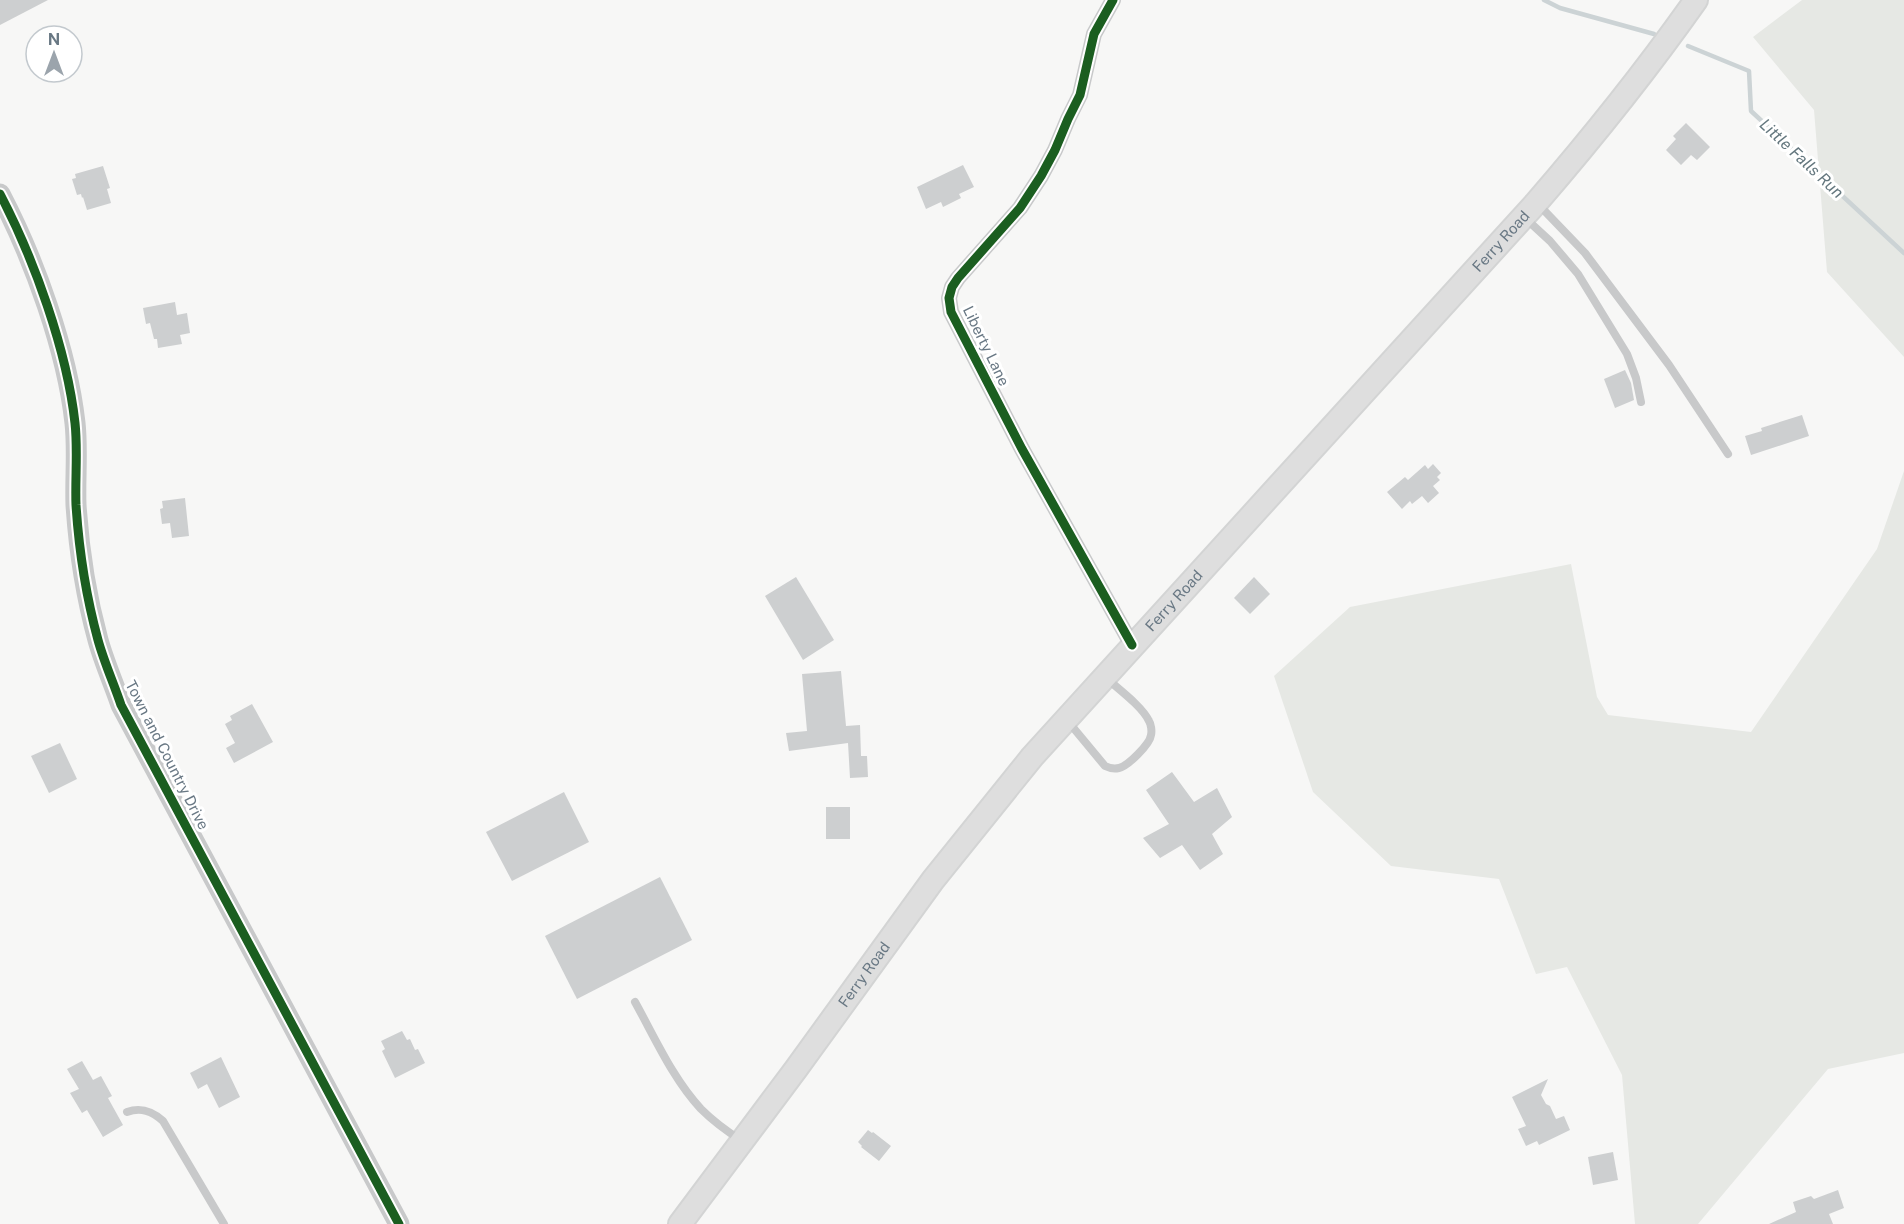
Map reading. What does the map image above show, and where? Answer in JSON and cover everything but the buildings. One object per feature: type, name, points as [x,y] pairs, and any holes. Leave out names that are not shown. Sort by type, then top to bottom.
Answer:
[{"type":"main road","name":"Ferry Road","points":[[680,1224],[933,880],[988,809],[1132,645],[1530,209],[1650,65],[1696,0]]},
{"type":"street","name":"Liberty Lane","points":[[1113,0],[1094,34],[1080,95],[1041,176],[1020,208],[958,278],[949,298],[951,312],[982,374],[1066,531],[1132,645]]},
{"type":"street","name":"Town and Country Drive","points":[[0,194],[16,225],[41,288],[63,360],[75,423],[76,504],[83,570],[98,642],[121,705],[399,1224]]},
{"type":"lane","points":[[1530,209],[1550,241],[1578,274],[1627,354],[1636,378],[1641,402]]},
{"type":"lane","points":[[1530,209],[1585,253],[1669,365],[1728,454]]},
{"type":"lane","points":[[1066,719],[1105,766],[1121,768],[1133,759],[1149,741],[1152,733],[1150,722],[1143,712],[1104,677]]},
{"type":"lane","points":[[635,1002],[685,1089],[701,1109],[742,1142]]},
{"type":"lane","points":[[127,1112],[146,1110],[156,1114],[164,1121],[224,1224]]},
{"type":"shaded area","points":[[1802,0],[1904,0],[1904,357],[1827,272],[1814,110],[1753,37]]},
{"type":"shaded area","points":[[1904,471],[1904,1053],[1828,1069],[1698,1224],[1635,1224],[1622,1075],[1567,967],[1536,974],[1499,879],[1391,866],[1313,792],[1274,676],[1350,607],[1571,564],[1597,697],[1608,715],[1751,732],[1877,549]]},
{"type":"waterway","name":"Little Falls Run","points":[[1544,0],[1560,8],[1654,34]]},
{"type":"waterway","name":"Little Falls Run","points":[[1688,46],[1749,71],[1751,111],[1904,253]]},
{"type":"cycle path","points":[[1113,0],[1094,34],[1080,95],[1041,176],[1020,208],[958,278],[949,298],[951,312],[1022,449],[1132,645]]},
{"type":"cycle path","points":[[0,194],[37,276],[65,366],[75,423],[76,505],[84,573],[98,640],[121,705],[399,1224]]}]
